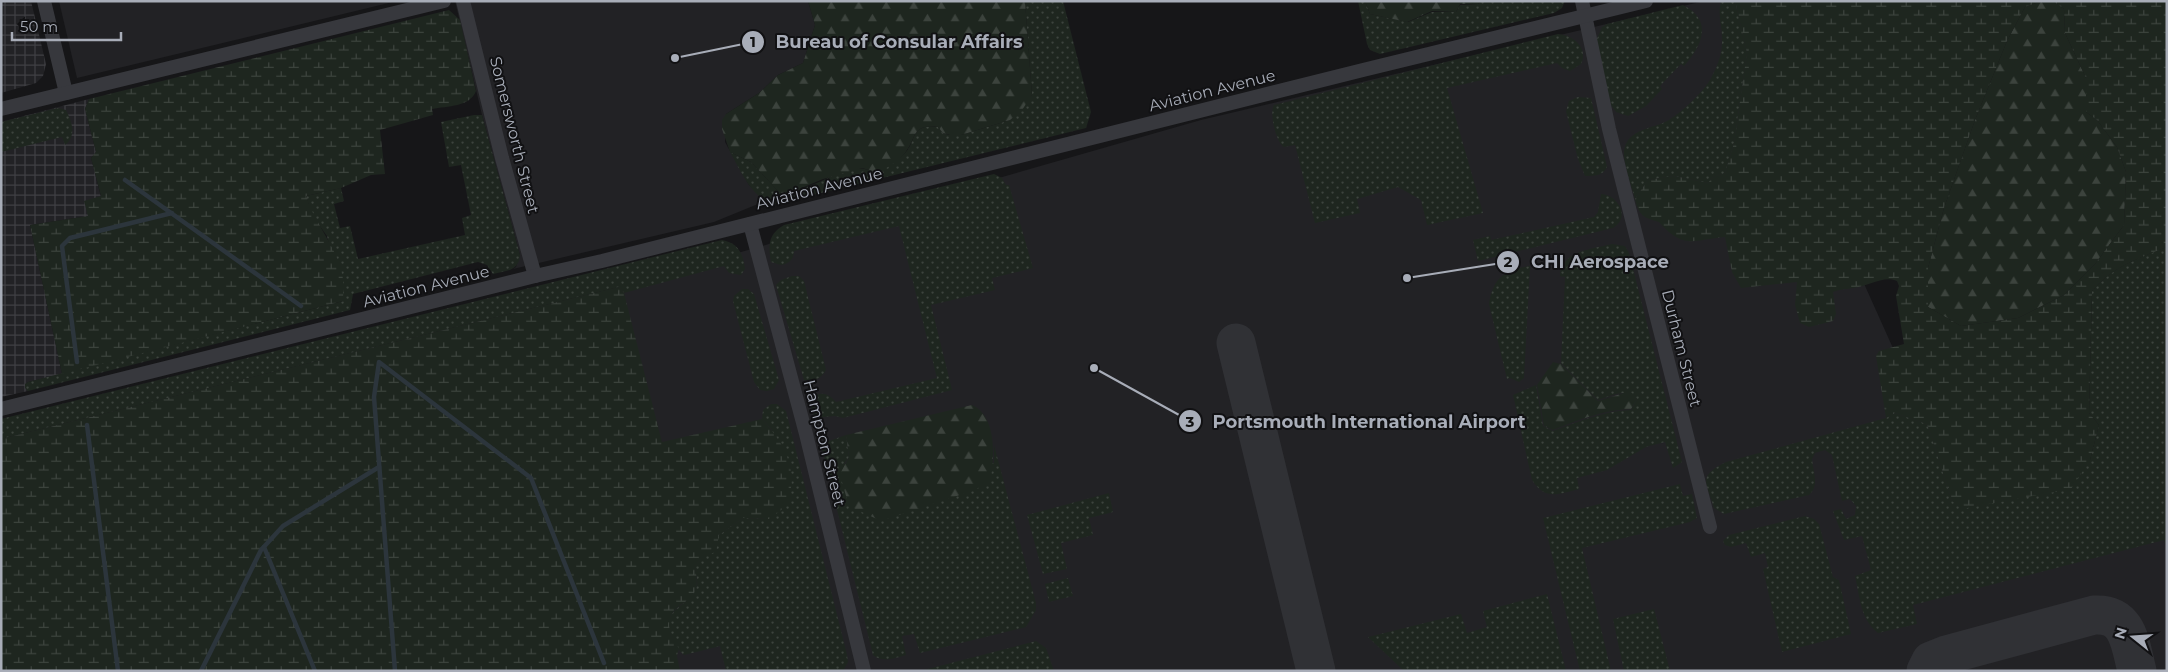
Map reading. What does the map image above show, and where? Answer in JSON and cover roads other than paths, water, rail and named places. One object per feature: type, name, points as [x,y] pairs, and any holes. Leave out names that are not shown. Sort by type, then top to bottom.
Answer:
[{"type":"street","points":[[44,1],[66,93]]},
{"type":"street","points":[[1,109],[444,1]]},
{"type":"street","name":"Somersworth Street","points":[[463,1],[534,276]]},
{"type":"street","name":"Durham Street","points":[[1582,1],[1607,121],[1710,527]]},
{"type":"street","name":"Aviation Avenue","points":[[1,409],[534,276],[602,262],[1646,1]]},
{"type":"street","name":"Hampton Street","points":[[750,224],[806,434],[864,671]]},
{"type":"waterway","points":[[125,180],[301,306]]},
{"type":"waterway","points":[[77,362],[62,246],[70,238],[172,213]]},
{"type":"waterway","points":[[395,671],[374,397],[379,362],[531,478],[604,663]]},
{"type":"waterway","points":[[87,425],[118,671]]},
{"type":"waterway","points":[[201,671],[261,550],[283,526],[379,467]]},
{"type":"waterway","points":[[264,547],[315,671]]},
{"type":"place","name":"Bureau of Consular Affairs","points":[[675,58]]},
{"type":"place","name":"CHI Aerospace","points":[[1407,278]]},
{"type":"place","name":"Portsmouth International Airport","points":[[1094,368]]}]
